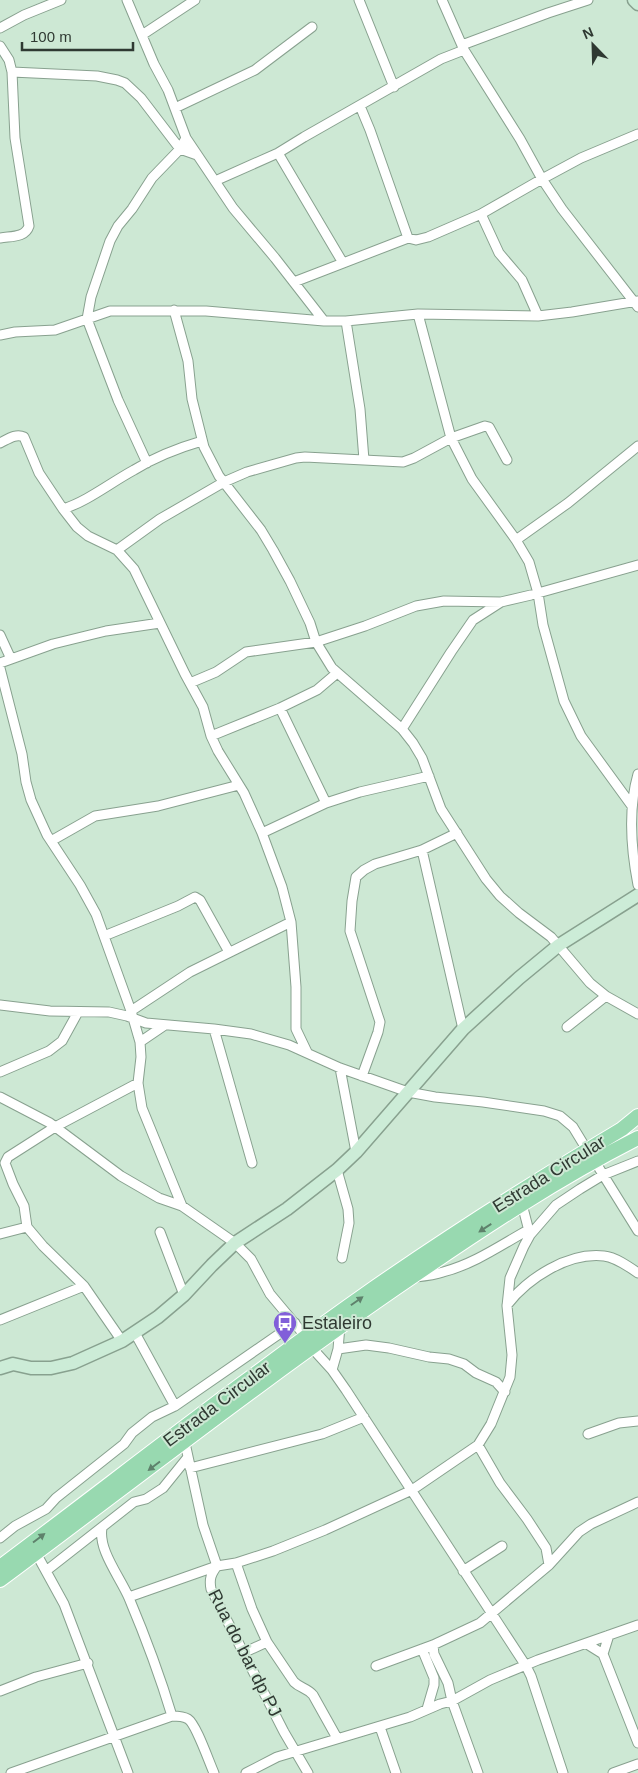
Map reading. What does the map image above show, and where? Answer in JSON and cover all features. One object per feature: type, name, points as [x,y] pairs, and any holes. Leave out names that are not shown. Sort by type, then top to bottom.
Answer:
[{"type":"main road","name":"Estrada Circular","points":[[0,1580],[185,1442],[309,1342],[340,1326],[522,1204],[590,1155],[638,1116]]},
{"type":"main road","name":"Estrada Circular","points":[[0,1567],[476,1219],[590,1155],[638,1138]]},
{"type":"street","points":[[0,28],[24,15],[61,0]]},
{"type":"street","points":[[127,0],[175,108],[178,122],[186,138],[233,208],[324,321]]},
{"type":"street","points":[[142,35],[195,0]]},
{"type":"street","points":[[359,0],[394,86]]},
{"type":"street","points":[[442,0],[463,47],[520,139],[542,179],[562,209],[636,303]]},
{"type":"street","points":[[215,181],[278,153],[463,47],[548,13],[588,0]]},
{"type":"street","points":[[634,0],[638,4]]},
{"type":"street","points":[[175,108],[254,70],[312,27]]},
{"type":"street","points":[[0,46],[9,60],[12,72],[15,138],[29,226],[27,232],[23,234],[0,238]]},
{"type":"street","points":[[12,72],[98,76],[125,83],[141,98],[180,149],[197,155]]},
{"type":"street","points":[[360,106],[408,238]]},
{"type":"street","points":[[294,282],[408,238],[416,240],[428,236],[481,214],[581,158],[638,134]]},
{"type":"street","points":[[147,463],[118,400],[87,318],[91,298],[110,241],[118,226],[132,209],[152,178],[180,149],[186,138]]},
{"type":"street","points":[[278,153],[343,263]]},
{"type":"street","points":[[481,214],[499,253],[522,280],[538,316]]},
{"type":"street","points":[[0,335],[16,332],[55,330],[110,311],[174,310],[260,314],[324,321],[418,314],[538,316],[636,303]]},
{"type":"street","points":[[174,310],[188,361],[192,399],[202,442],[224,482],[274,550],[310,623],[316,642],[337,673],[402,729],[413,743],[422,758],[442,809],[486,879],[500,896],[551,937],[590,983],[606,996],[638,1014]]},
{"type":"street","points":[[418,314],[451,438],[472,479],[516,540],[529,562],[538,594],[543,625],[564,701],[581,736],[632,806]]},
{"type":"street","points":[[346,320],[360,409],[364,460]]},
{"type":"street","points":[[116,550],[160,519],[224,482],[248,472],[296,458],[403,462],[451,438],[480,427],[489,427],[507,460]]},
{"type":"street","points":[[0,443],[15,436],[20,435],[24,438],[39,473],[62,510],[77,527],[88,536],[116,550],[134,569],[203,707],[218,751],[239,784],[262,833],[282,888],[291,922],[296,987],[296,1029],[289,1045]]},
{"type":"street","points":[[62,510],[78,504],[166,453],[202,442]]},
{"type":"street","points":[[516,540],[568,503],[638,446]]},
{"type":"street","points":[[190,683],[216,672],[246,652],[316,642],[365,626],[416,606],[444,601],[501,602],[538,594],[638,565]]},
{"type":"street","points":[[402,729],[473,620],[501,602]]},
{"type":"street","points":[[0,663],[52,644],[106,631],[160,623]]},
{"type":"street","points":[[0,635],[11,659]]},
{"type":"street","points":[[0,668],[22,754],[31,800],[51,841],[80,885],[96,914],[132,1015],[140,1042],[141,1057],[138,1083],[142,1108],[182,1206]]},
{"type":"street","points":[[212,736],[280,708],[317,690],[337,673]]},
{"type":"street","points":[[280,708],[326,803]]},
{"type":"street","points":[[638,774],[632,795],[638,885]]},
{"type":"street","points":[[262,833],[326,803],[360,792],[429,776]]},
{"type":"street","points":[[51,841],[95,816],[158,806],[239,784]]},
{"type":"street","points":[[362,1076],[380,1022],[350,931],[354,885],[359,874],[375,864],[422,850],[457,833]]},
{"type":"street","points":[[422,850],[463,1029]]},
{"type":"street","points":[[0,1368],[13,1364],[31,1368],[51,1368],[73,1364],[122,1341],[158,1317],[184,1295],[235,1243],[287,1209],[337,1170],[356,1152],[463,1029],[519,978],[559,945],[638,895]]},
{"type":"street","points":[[104,936],[178,906],[195,897],[200,900],[228,952]]},
{"type":"street","points":[[132,1015],[190,972],[291,922]]},
{"type":"street","points":[[278,930],[293,936]]},
{"type":"street","points":[[567,1027],[606,996]]},
{"type":"street","points":[[0,1006],[50,1011],[109,1012],[132,1015],[146,1023],[251,1034],[289,1045],[340,1068],[408,1092],[435,1098],[483,1102],[544,1111],[560,1116],[573,1127],[638,1231]]},
{"type":"street","points":[[0,1072],[49,1051],[62,1041],[78,1012]]},
{"type":"street","points":[[140,1042],[165,1025]]},
{"type":"street","points":[[214,1029],[252,1163]]},
{"type":"street","points":[[296,1029],[307,1052]]},
{"type":"street","points":[[340,1068],[356,1152]]},
{"type":"street","points":[[122,1341],[84,1286],[43,1246],[27,1227],[24,1206],[5,1163],[8,1158],[55,1127],[138,1083]]},
{"type":"street","points":[[0,1097],[15,1103],[55,1127],[121,1176],[151,1194],[182,1206],[235,1243],[251,1259],[270,1294],[332,1370],[364,1417],[526,1666],[531,1676],[562,1773]]},
{"type":"street","points":[[410,1278],[442,1273],[456,1268],[529,1232],[556,1205],[580,1188],[603,1175],[638,1161]]},
{"type":"street","points":[[337,1170],[349,1223],[342,1258]]},
{"type":"street","points":[[129,1597],[217,1566],[236,1563],[274,1551],[325,1530],[412,1490],[478,1446],[492,1424],[510,1378],[512,1355],[507,1306],[510,1278],[529,1232],[522,1204]]},
{"type":"street","points":[[0,1234],[27,1227]]},
{"type":"street","points":[[160,1232],[184,1295]]},
{"type":"street","points":[[507,1306],[518,1292],[540,1276],[562,1263],[586,1256],[605,1256],[624,1264],[638,1273]]},
{"type":"street","points":[[0,1320],[84,1286]]},
{"type":"street","points":[[0,1538],[15,1526],[46,1509],[56,1498],[124,1444],[132,1433],[147,1421],[176,1406],[295,1323]]},
{"type":"street","points":[[332,1370],[338,1349],[340,1326]]},
{"type":"street","points":[[135,1333],[176,1406]]},
{"type":"street","points":[[338,1349],[366,1346],[389,1348],[429,1357],[449,1359],[464,1364],[476,1373],[496,1382],[505,1392]]},
{"type":"street","points":[[190,1468],[322,1434],[364,1417]]},
{"type":"street","points":[[588,1434],[619,1423],[638,1421]]},
{"type":"street","name":"Rua do bar dp PJ","points":[[185,1442],[204,1525],[217,1566],[211,1574],[209,1582],[211,1589],[308,1773]]},
{"type":"street","points":[[478,1446],[500,1484],[546,1548],[549,1565]]},
{"type":"street","points":[[46,1571],[98,1533],[134,1502],[146,1500],[163,1488],[188,1457]]},
{"type":"street","points":[[376,1666],[433,1645],[480,1623],[549,1565],[579,1532],[591,1524],[638,1502]]},
{"type":"street","points":[[98,1533],[111,1564],[129,1597],[172,1716]]},
{"type":"street","points":[[463,1571],[502,1546]]},
{"type":"street","points":[[546,1548],[563,1551]]},
{"type":"street","points":[[36,1553],[64,1604],[88,1663],[128,1773]]},
{"type":"street","points":[[236,1563],[252,1609],[267,1642],[294,1682],[298,1686],[308,1689],[313,1695],[337,1738]]},
{"type":"street","points":[[246,1773],[258,1765],[295,1751],[410,1717],[452,1701],[490,1680],[538,1660],[638,1625]]},
{"type":"street","points":[[603,1654],[609,1635]]},
{"type":"street","points":[[243,1652],[267,1642]]},
{"type":"street","points":[[587,1644],[603,1654],[638,1743]]},
{"type":"street","points":[[433,1645],[434,1654],[448,1683],[452,1701],[478,1773]]},
{"type":"street","points":[[422,1649],[434,1678],[434,1686],[428,1709]]},
{"type":"street","points":[[0,1691],[88,1663]]},
{"type":"street","points":[[11,1773],[172,1716],[181,1716],[189,1719],[195,1729],[214,1773]]},
{"type":"street","points":[[380,1727],[396,1773]]},
{"type":"street","points":[[613,1773],[638,1764]]},
{"type":"place","name":"Estaleiro","points":[[285,1344]]}]
